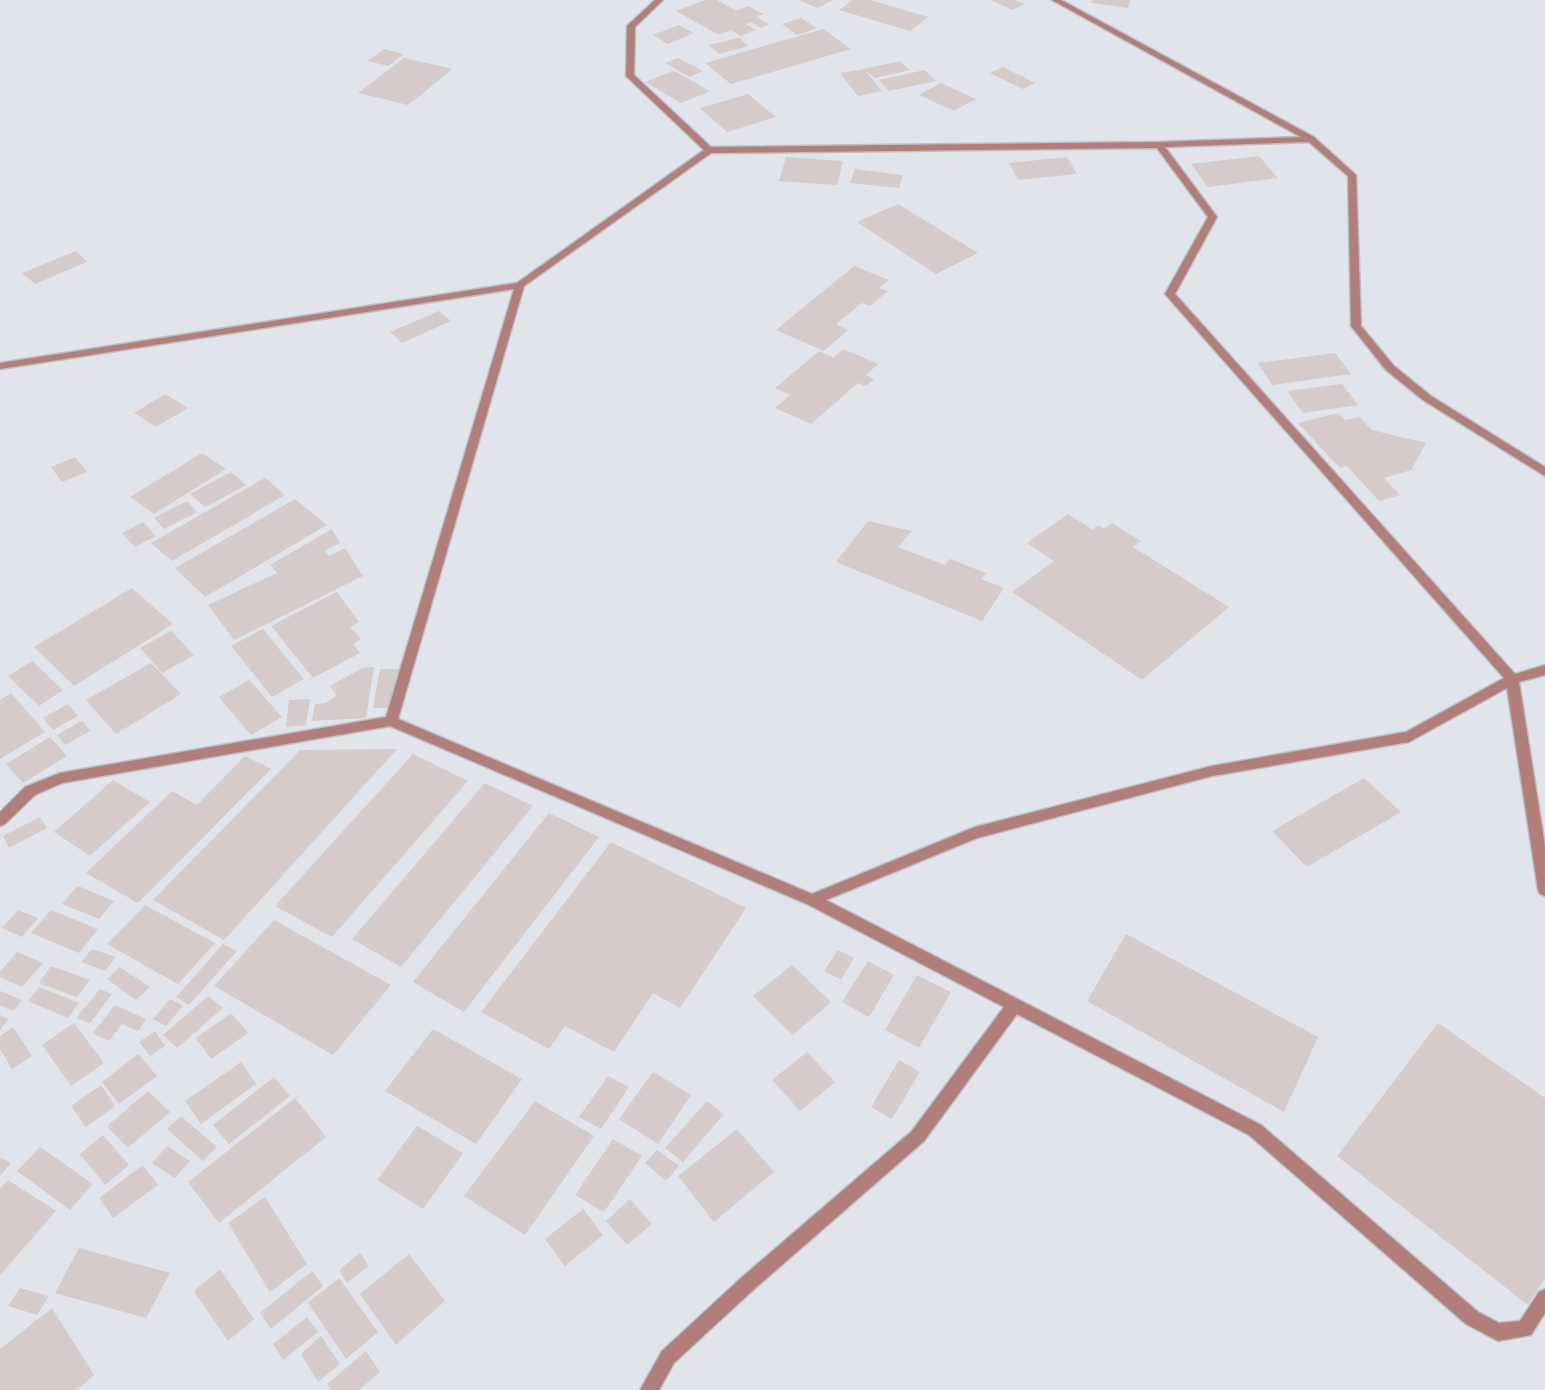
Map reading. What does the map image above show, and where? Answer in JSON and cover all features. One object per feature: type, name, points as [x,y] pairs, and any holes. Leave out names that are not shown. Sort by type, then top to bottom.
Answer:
[{"type":"street","points":[[659,0],[631,26],[630,76],[709,150]]},
{"type":"street","points":[[1056,0],[1311,139],[1352,175],[1356,326],[1390,368],[1427,398],[1545,472]]},
{"type":"street","points":[[0,366],[520,285],[709,150],[1159,145],[1311,139]]},
{"type":"street","points":[[1159,145],[1213,217],[1170,294],[1512,679],[1545,890]]},
{"type":"street","points":[[391,721],[520,285]]},
{"type":"street","points":[[812,900],[976,833],[1212,771],[1409,737],[1512,679],[1545,670]]},
{"type":"street","points":[[0,820],[30,791],[60,778],[391,721],[812,900],[1255,1130],[1472,1318],[1498,1332],[1525,1329],[1545,1298]]},
{"type":"street","points":[[649,1390],[668,1357],[746,1285],[918,1136],[1014,1006]]},
{"type":"building","points":[[705,0],[717,0],[736,11],[748,6],[763,14],[756,17],[769,24],[761,28],[751,22],[745,24],[756,30],[741,36],[731,30],[719,35],[676,11]]},
{"type":"building","points":[[799,0],[833,0],[817,8]]},
{"type":"building","points":[[853,0],[870,0],[928,17],[910,31],[839,10]]},
{"type":"building","points":[[991,0],[1014,0],[1024,4],[1012,10]]},
{"type":"building","points":[[1092,0],[1130,0],[1128,8],[1091,3]]},
{"type":"building","points":[[801,18],[817,28],[797,35],[782,24]]},
{"type":"building","points":[[679,25],[694,33],[668,44],[653,35]]},
{"type":"building","points":[[823,29],[851,49],[731,84],[705,63]]},
{"type":"building","points":[[739,38],[749,46],[719,54],[709,45]]},
{"type":"building","points":[[384,49],[404,54],[388,66],[368,61]]},
{"type":"building","points":[[404,58],[453,69],[408,105],[358,93]]},
{"type":"building","points":[[678,58],[703,71],[690,77],[665,63]]},
{"type":"building","points":[[900,61],[910,70],[875,78],[864,69]]},
{"type":"building","points":[[1003,67],[1035,83],[1023,89],[990,73]]},
{"type":"building","points":[[864,69],[882,91],[858,96],[840,73]]},
{"type":"building","points":[[925,70],[936,81],[889,91],[879,80]]},
{"type":"building","points":[[674,71],[710,91],[681,103],[645,82]]},
{"type":"building","points":[[941,83],[976,99],[954,111],[919,95]]},
{"type":"building","points":[[748,94],[776,117],[727,132],[700,108]]},
{"type":"building","points":[[1259,156],[1278,178],[1208,187],[1191,164]]},
{"type":"building","points":[[786,157],[843,161],[837,185],[779,181]]},
{"type":"building","points":[[1067,157],[1077,174],[1018,180],[1009,163]]},
{"type":"building","points":[[855,169],[903,175],[899,188],[850,183]]},
{"type":"building","points":[[898,204],[978,253],[936,274],[857,222]]},
{"type":"building","points":[[76,251],[87,262],[35,284],[22,273]]},
{"type":"building","points":[[854,266],[889,280],[879,288],[888,291],[870,306],[862,303],[836,324],[848,330],[824,351],[776,330]]},
{"type":"building","points":[[439,311],[451,321],[402,343],[390,332]]},
{"type":"building","points":[[843,349],[878,364],[866,375],[874,379],[866,386],[858,383],[811,424],[775,408],[790,395],[775,388],[819,351],[833,358]]},
{"type":"building","points":[[1335,353],[1351,374],[1272,385],[1258,363]]},
{"type":"building","points":[[1342,384],[1358,405],[1303,413],[1287,391]]},
{"type":"building","points":[[165,394],[188,408],[156,427],[134,413]]},
{"type":"building","points":[[1338,413],[1345,420],[1359,417],[1372,430],[1426,443],[1411,470],[1384,478],[1400,495],[1379,501],[1347,466],[1340,468],[1298,423]]},
{"type":"building","points":[[202,453],[226,469],[154,514],[130,497]]},
{"type":"building","points":[[75,457],[87,472],[62,482],[51,467]]},
{"type":"building","points":[[231,472],[246,485],[205,507],[190,494]]},
{"type":"building","points":[[265,478],[285,495],[172,561],[151,543]]},
{"type":"building","points":[[295,499],[327,525],[205,597],[175,568]]},
{"type":"building","points":[[187,501],[197,512],[164,529],[154,518]]},
{"type":"building","points":[[1068,514],[1093,530],[1098,525],[1104,529],[1112,523],[1141,541],[1133,547],[1229,607],[1142,680],[1012,592],[1054,561],[1027,543]]},
{"type":"building","points":[[868,521],[912,531],[898,547],[945,565],[950,559],[986,573],[981,579],[1004,588],[982,621],[836,562]]},
{"type":"building","points":[[143,522],[156,536],[135,547],[122,533]]},
{"type":"building","points":[[332,529],[340,543],[324,551],[329,556],[345,548],[363,576],[234,640],[208,605],[277,573],[270,565]]},
{"type":"building","points":[[132,588],[173,624],[74,686],[34,647]]},
{"type":"building","points":[[337,592],[359,622],[350,627],[361,639],[353,644],[360,653],[313,678],[271,626]]},
{"type":"building","points":[[263,629],[304,679],[272,697],[231,646]]},
{"type":"building","points":[[171,631],[194,655],[162,673],[140,648]]},
{"type":"building","points":[[32,661],[63,690],[39,706],[8,676]]},
{"type":"building","points":[[151,663],[181,694],[116,734],[86,700]]},
{"type":"building","points":[[374,667],[366,718],[312,721],[315,704],[325,703],[337,696],[330,686],[362,668]]},
{"type":"building","points":[[380,669],[401,669],[395,708],[373,708]]},
{"type":"building","points":[[249,680],[282,717],[251,735],[219,697]]},
{"type":"building","points":[[11,693],[45,732],[0,759],[0,700]]},
{"type":"building","points":[[310,699],[306,725],[286,727],[289,700]]},
{"type":"building","points":[[68,704],[78,716],[53,730],[43,718]]},
{"type":"building","points":[[82,721],[90,731],[65,745],[57,735]]},
{"type":"building","points":[[50,737],[67,756],[23,783],[6,764]]},
{"type":"building","points":[[397,749],[224,940],[153,900],[300,750]]},
{"type":"building","points":[[413,754],[468,781],[332,937],[275,906]]},
{"type":"building","points":[[245,756],[271,769],[138,903],[86,873],[172,791],[197,805]]},
{"type":"building","points":[[1364,778],[1401,812],[1307,867],[1272,831]]},
{"type":"building","points":[[113,780],[150,802],[90,856],[54,832]]},
{"type":"building","points":[[485,783],[533,806],[401,967],[352,939]]},
{"type":"building","points":[[549,813],[599,837],[464,1012],[413,982]]},
{"type":"building","points":[[40,817],[47,828],[9,848],[3,836]]},
{"type":"building","points":[[611,842],[746,908],[680,1008],[653,993],[614,1052],[565,1026],[549,1049],[481,1012]]},
{"type":"building","points":[[78,886],[114,901],[99,919],[62,904]]},
{"type":"building","points":[[145,905],[215,943],[178,984],[107,944]]},
{"type":"building","points":[[18,910],[38,918],[22,937],[2,928]]},
{"type":"building","points":[[51,910],[98,929],[79,953],[31,933]]},
{"type":"building","points":[[274,920],[391,985],[333,1055],[214,986]]},
{"type":"building","points":[[1126,934],[1318,1037],[1284,1112],[1087,1001]]},
{"type":"building","points":[[223,944],[237,951],[189,1005],[176,997]]},
{"type":"building","points":[[92,949],[116,957],[105,971],[81,962]]},
{"type":"building","points":[[838,950],[854,958],[841,980],[824,971]]},
{"type":"building","points":[[17,952],[43,963],[22,987],[0,977],[0,972]]},
{"type":"building","points":[[868,961],[894,975],[869,1017],[842,1002]]},
{"type":"building","points":[[792,965],[831,1002],[793,1035],[753,996]]},
{"type":"building","points":[[51,966],[90,980],[77,997],[39,983]]},
{"type":"building","points":[[120,967],[150,987],[136,1000],[107,979]]},
{"type":"building","points":[[917,975],[951,992],[919,1048],[885,1030]]},
{"type":"building","points":[[39,987],[79,1003],[68,1018],[28,1001]]},
{"type":"building","points":[[100,989],[112,994],[90,1023],[76,1018]]},
{"type":"building","points":[[0,991],[22,1000],[13,1011],[0,1005]]},
{"type":"building","points":[[208,996],[223,1008],[177,1048],[163,1035]]},
{"type":"building","points":[[170,999],[183,1006],[166,1026],[153,1019]]},
{"type":"building","points":[[115,1005],[146,1019],[138,1031],[122,1024],[109,1041],[93,1033]]},
{"type":"building","points":[[231,1013],[248,1033],[211,1059],[196,1038]]},
{"type":"building","points":[[0,1015],[9,1019],[0,1030]]},
{"type":"building","points":[[74,1023],[104,1063],[71,1086],[42,1045]]},
{"type":"building","points":[[1438,1023],[1545,1098],[1545,1278],[1528,1305],[1337,1156]]},
{"type":"building","points":[[13,1027],[32,1056],[12,1069],[0,1049],[0,1036]]},
{"type":"building","points":[[433,1029],[522,1079],[476,1144],[385,1091]]},
{"type":"building","points":[[155,1031],[165,1046],[150,1056],[139,1042]]},
{"type":"building","points":[[807,1052],[835,1082],[800,1111],[772,1080]]},
{"type":"building","points":[[138,1054],[157,1076],[119,1104],[102,1082]]},
{"type":"building","points":[[899,1060],[920,1072],[892,1119],[871,1107]]},
{"type":"building","points":[[241,1062],[256,1084],[201,1124],[185,1101]]},
{"type":"building","points":[[653,1072],[691,1095],[658,1144],[619,1119]]},
{"type":"building","points":[[608,1076],[629,1087],[601,1129],[579,1117]]},
{"type":"building","points":[[274,1077],[290,1096],[229,1144],[213,1125]]},
{"type":"building","points":[[101,1085],[115,1106],[86,1127],[71,1106]]},
{"type":"building","points":[[148,1091],[170,1112],[128,1148],[107,1126]]},
{"type":"building","points":[[295,1098],[326,1137],[219,1223],[188,1182]]},
{"type":"building","points":[[535,1101],[594,1136],[525,1235],[464,1196]]},
{"type":"building","points":[[707,1101],[724,1114],[683,1162],[665,1148]]},
{"type":"building","points":[[181,1116],[217,1147],[203,1161],[167,1129]]},
{"type":"building","points":[[417,1126],[463,1153],[423,1209],[377,1180]]},
{"type":"building","points":[[737,1129],[774,1172],[714,1222],[678,1176]]},
{"type":"building","points":[[103,1135],[129,1165],[105,1185],[80,1154]]},
{"type":"building","points":[[613,1139],[642,1156],[604,1212],[575,1195]]},
{"type":"building","points":[[167,1146],[190,1161],[175,1178],[152,1163]]},
{"type":"building","points":[[40,1147],[93,1184],[70,1210],[17,1171]]},
{"type":"building","points":[[657,1150],[679,1166],[666,1181],[645,1163]]},
{"type":"building","points":[[0,1157],[11,1163],[0,1176]]},
{"type":"building","points":[[143,1165],[158,1185],[113,1218],[99,1198]]},
{"type":"building","points":[[8,1180],[56,1211],[0,1275],[0,1189]]},
{"type":"building","points":[[265,1197],[307,1264],[270,1292],[228,1223]]},
{"type":"building","points":[[630,1199],[652,1224],[627,1245],[606,1221]]},
{"type":"building","points":[[583,1209],[603,1235],[565,1266],[545,1239]]},
{"type":"building","points":[[79,1248],[170,1273],[146,1318],[55,1293]]},
{"type":"building","points":[[360,1253],[369,1266],[347,1283],[339,1270]]},
{"type":"building","points":[[409,1254],[445,1301],[396,1345],[360,1294]]},
{"type":"building","points":[[220,1269],[254,1319],[228,1341],[194,1291]]},
{"type":"building","points":[[312,1271],[323,1286],[271,1329],[260,1313]]},
{"type":"building","points":[[339,1278],[378,1332],[346,1359],[308,1303]]},
{"type":"building","points":[[20,1288],[49,1296],[37,1315],[8,1306]]},
{"type":"building","points":[[52,1308],[94,1375],[76,1390],[0,1390],[0,1349]]},
{"type":"building","points":[[307,1317],[318,1332],[283,1360],[273,1344]]},
{"type":"building","points":[[321,1336],[340,1364],[318,1382],[301,1354]]},
{"type":"building","points":[[366,1351],[380,1372],[359,1390],[331,1390],[327,1384]]}]
